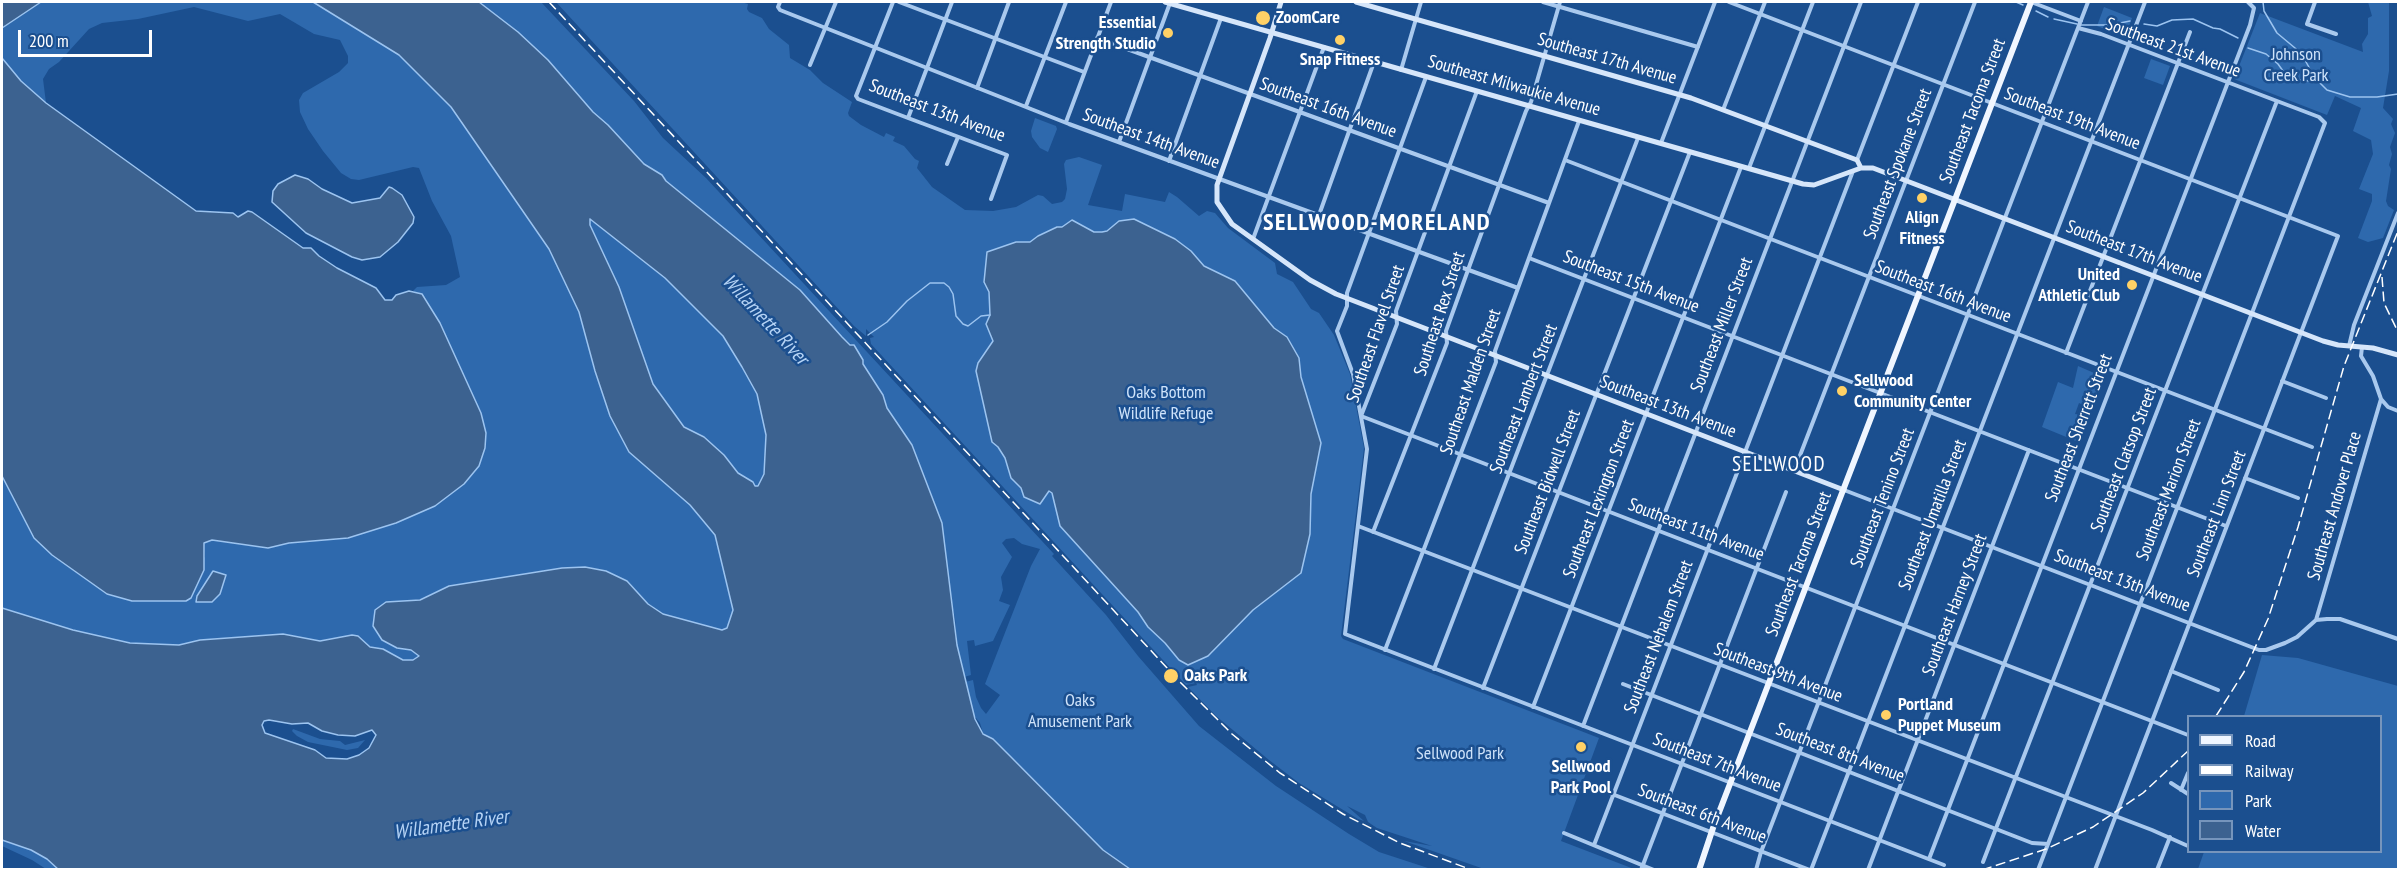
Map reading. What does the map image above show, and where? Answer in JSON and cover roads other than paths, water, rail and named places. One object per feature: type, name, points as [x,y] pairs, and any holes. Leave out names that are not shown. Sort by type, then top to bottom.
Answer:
[{"type":"main road","name":"Southeast Tacoma Street","points":[[1699,870],[1711,833],[2031,2]]},
{"type":"street","name":"Southeast 14th Avenue","points":[[780,2],[778,7],[780,10],[927,69],[1169,161],[1518,288]]},
{"type":"street","points":[[810,65],[836,2]]},
{"type":"street","points":[[874,48],[893,2]]},
{"type":"street","points":[[899,2],[1084,72]]},
{"type":"street","points":[[908,118],[952,2]]},
{"type":"street","points":[[977,88],[1009,2]]},
{"type":"street","points":[[1026,106],[1066,2]]},
{"type":"street","points":[[1065,122],[1111,2]]},
{"type":"street","points":[[1119,142],[1168,2]]},
{"type":"street","name":"Southeast Milwaukie Avenue","points":[[1168,2],[1792,181],[1814,185],[1853,170]]},
{"type":"street","points":[[1219,179],[1281,2]]},
{"type":"street","name":"Southeast 17th Avenue","points":[[1356,2],[1680,95],[1857,160]]},
{"type":"street","points":[[1401,70],[1421,2]]},
{"type":"street","points":[[1543,2],[1560,4],[1698,47]]},
{"type":"street","points":[[1660,144],[1715,2]]},
{"type":"street","name":"Southeast 19th Avenue","points":[[1729,2],[2338,236]]},
{"type":"street","points":[[1723,110],[1764,2]]},
{"type":"street","points":[[1749,169],[1813,2]]},
{"type":"street","name":"Southeast Miller Street","points":[[1582,726],[1861,2]]},
{"type":"street","points":[[1861,168],[1857,160],[1918,2]]},
{"type":"street","name":"Southeast Spokane Street","points":[[1794,471],[1975,2]]},
{"type":"street","name":"Southeast 21st Avenue","points":[[2031,2],[2102,34],[2324,121]]},
{"type":"street","name":"Southeast Tenino Street","points":[[1756,870],[1780,802],[2088,2]]},
{"type":"street","name":"Southeast Umatilla Street","points":[[1810,870],[2145,2]]},
{"type":"street","name":"Southeast Sherrett Street","points":[[1929,859],[2245,37],[2254,8],[2248,2]]},
{"type":"street","points":[[2315,2],[2307,24],[2336,34]]},
{"type":"street","name":"Southeast Rex Street","points":[[1373,532],[1447,343],[1446,331],[1529,106],[1560,4]]},
{"type":"street","points":[[1169,161],[1221,18]]},
{"type":"street","points":[[2066,353],[2190,32]]},
{"type":"street","name":"Southeast 16th Avenue","points":[[1097,38],[1549,203]]},
{"type":"street","points":[[1253,240],[1324,47]]},
{"type":"street","name":"Southeast 13th Avenue","points":[[874,48],[855,96],[1007,155],[991,198]]},
{"type":"street","points":[[1319,215],[1374,62]]},
{"type":"street","points":[[1358,526],[1368,449],[1353,374],[1337,332],[1347,306],[1347,293],[1426,77]]},
{"type":"street","name":"Southeast Flavel Street","points":[[1362,416],[1397,324],[1396,311],[1477,92]]},
{"type":"street","name":"Southeast Clatsop Street","points":[[1983,862],[2277,101]]},
{"type":"street","name":"Southeast Malden Street","points":[[1385,650],[1496,362],[1495,351],[1579,121]]},
{"type":"street","name":"Southeast Marion Street","points":[[2038,870],[2324,121]]},
{"type":"street","points":[[948,164],[958,137]]},
{"type":"street","name":"Southeast Lambert Street","points":[[1434,669],[1638,138]]},
{"type":"street","name":"Southeast Bidwell Street","points":[[1484,688],[1690,152]]},
{"type":"street","points":[[1846,157],[1853,163],[1853,170]]},
{"type":"street","name":"Southeast 16th Avenue","points":[[1565,160],[2312,447]]},
{"type":"street","name":"Southeast Lexington Street","points":[[1533,707],[1741,167]]},
{"type":"street","name":"Southeast 17th Avenue","points":[[1853,170],[1873,168],[1906,180],[2331,344],[2362,347],[2398,355]]},
{"type":"street","name":"Southeast Nehalem Street","points":[[1594,845],[1853,170]]},
{"type":"street","name":"Southeast 13th Avenue","points":[[1219,179],[1216,195],[1222,213],[1232,224],[1318,286],[1347,299],[2256,649],[2266,650],[2285,643],[2297,637],[2316,620]]},
{"type":"street","points":[[2349,346],[2352,332],[2398,213]]},
{"type":"street","name":"Southeast Linn Street","points":[[2095,870],[2338,236]]},
{"type":"street","name":"Southeast 15th Avenue","points":[[1529,258],[2226,526]]},
{"type":"street","points":[[2362,347],[2361,356],[2373,376],[2381,399],[2388,407],[2398,411]]},
{"type":"street","points":[[2282,381],[2326,398]]},
{"type":"street","name":"Southeast Andover Place","points":[[2316,620],[2381,399]]},
{"type":"street","name":"Southeast 11th Avenue","points":[[1362,416],[2187,735]]},
{"type":"street","name":"Southeast Harney Street","points":[[1868,870],[2029,450]]},
{"type":"street","points":[[2245,478],[2298,498]]},
{"type":"street","points":[[1641,870],[1786,492]]},
{"type":"street","name":"Southeast 9th Avenue","points":[[1358,526],[2170,837],[2187,846]]},
{"type":"street","name":"Southeast 7th Avenue","points":[[1358,526],[1345,634],[1944,865]]},
{"type":"street","points":[[2316,620],[2340,619],[2398,639]]},
{"type":"street","points":[[2170,671],[2218,690]]},
{"type":"street","name":"Southeast 8th Avenue","points":[[1623,684],[2032,843],[2048,844]]},
{"type":"street","points":[[2181,790],[2187,775]]},
{"type":"street","points":[[2171,783],[2187,793]]},
{"type":"street","name":"Southeast 6th Avenue","points":[[1586,784],[1810,870]]},
{"type":"street","points":[[1564,833],[1654,870]]},
{"type":"street","points":[[2157,870],[2170,837]]},
{"type":"water","points":[[2,2],[41,2],[2,28]]},
{"type":"water","name":"Willamette River","points":[[313,2],[479,2],[518,32],[548,60],[593,112],[644,164],[662,175],[666,181],[800,290],[842,337],[850,345],[854,345],[883,395],[887,408],[912,445],[942,523],[957,645],[975,719],[983,734],[993,739],[1103,850],[1130,869],[59,870],[47,859],[31,850],[2,840],[2,608],[73,630],[130,643],[179,645],[200,640],[283,634],[320,641],[352,635],[358,636],[370,647],[383,649],[403,660],[413,660],[419,656],[411,650],[397,648],[382,640],[373,626],[375,610],[386,602],[420,600],[449,586],[562,568],[585,567],[606,571],[627,581],[648,604],[663,614],[722,630],[727,628],[733,610],[715,535],[690,505],[629,452],[610,416],[579,312],[549,249],[451,107],[399,55]],"holes":[[[590,219],[665,278],[723,336],[757,394],[766,435],[764,474],[758,486],[738,473],[724,455],[704,437],[684,427],[653,384],[619,287],[590,225]],[[264,721],[292,724],[308,723],[322,731],[338,735],[355,736],[372,730],[376,735],[369,748],[359,755],[347,759],[326,758],[315,750],[265,733],[262,725]]]},
{"type":"water","points":[[2,58],[21,81],[46,103],[196,211],[233,213],[238,217],[248,211],[252,212],[303,248],[311,248],[337,268],[376,288],[385,300],[392,300],[396,295],[409,291],[422,294],[440,323],[481,413],[486,433],[485,448],[479,466],[464,484],[435,506],[396,523],[348,538],[289,543],[268,548],[212,540],[204,543],[204,570],[191,598],[186,601],[132,601],[107,594],[52,555],[34,538],[2,476]]},
{"type":"water","points":[[295,175],[308,179],[322,189],[352,203],[380,198],[389,187],[392,188],[402,195],[414,217],[413,223],[398,242],[380,257],[362,260],[352,257],[306,233],[272,202],[273,191],[278,184]]},
{"type":"water","points":[[1134,219],[1175,239],[1191,251],[1204,266],[1235,281],[1274,328],[1287,337],[1299,358],[1301,377],[1321,443],[1311,494],[1310,534],[1301,573],[1253,610],[1208,656],[1188,665],[1179,660],[1148,627],[1138,612],[1060,526],[1052,493],[1049,491],[1040,504],[1024,497],[1021,488],[1011,478],[1005,458],[992,442],[976,371],[978,363],[993,341],[986,324],[990,315],[989,292],[984,282],[987,252],[1016,242],[1030,242],[1072,220],[1094,232],[1102,232],[1107,231],[1119,221]]},
{"type":"water","points":[[213,571],[226,575],[220,594],[212,602],[196,602],[197,596]]},
{"type":"waterway","points":[[2016,2],[2023,5]]},
{"type":"waterway","points":[[2263,2],[2264,11],[2277,33],[2301,53],[2315,78],[2327,90],[2350,97],[2398,94]]},
{"type":"waterway","points":[[2036,11],[2048,17]]},
{"type":"waterway","points":[[2054,19],[2077,24]]},
{"type":"waterway","points":[[2144,24],[2157,26],[2172,20],[2193,19],[2238,38]]},
{"type":"waterway","points":[[2081,25],[2110,25],[2130,21]]},
{"type":"waterway","points":[[2248,48],[2266,54],[2278,64],[2288,78],[2316,82]]},
{"type":"waterway","points":[[868,335],[887,322],[907,301],[930,283],[944,283],[949,287],[953,294],[956,316],[963,324],[968,326],[981,316],[990,315]]},
{"type":"railway","points":[[549,2],[1181,683],[1232,734],[1280,773],[1343,814],[1400,843],[1472,870]]},
{"type":"railway","points":[[2217,715],[2244,672],[2268,619],[2298,527],[2344,366],[2398,231]]},
{"type":"railway","points":[[2382,277],[2384,303],[2398,332]]},
{"type":"railway","points":[[1982,870],[2046,849],[2093,827],[2143,793],[2187,752]]},
{"type":"place","name":"ZoomCare","points":[[1263,18]]},
{"type":"place","name":"Essential Strength Studio","points":[[1168,33]]},
{"type":"place","name":"Snap Fitness","points":[[1340,40]]},
{"type":"place","name":"Align Fitness","points":[[1922,198]]},
{"type":"place","name":"United Athletic Club","points":[[2132,285]]},
{"type":"place","name":"Sellwood Community Center","points":[[1842,391]]},
{"type":"place","name":"Oaks Park","points":[[1171,676]]},
{"type":"place","name":"Portland Puppet Museum","points":[[1886,715]]},
{"type":"place","name":"Sellwood Park Pool","points":[[1581,747]]},
{"type":"district","name":"SELLWOOD-MORELAND","points":[[1377,223]]},
{"type":"district","name":"SELLWOOD","points":[[1779,465]]},
{"type":"park label","name":"Johnson Creek Park","points":[[2296,65]]},
{"type":"park label","name":"Oaks Bottom Wildlife Refuge","points":[[1166,403]]},
{"type":"park label","name":"Oaks Amusement Park","points":[[1080,711]]},
{"type":"park label","name":"Sellwood Park","points":[[1460,754]]}]
